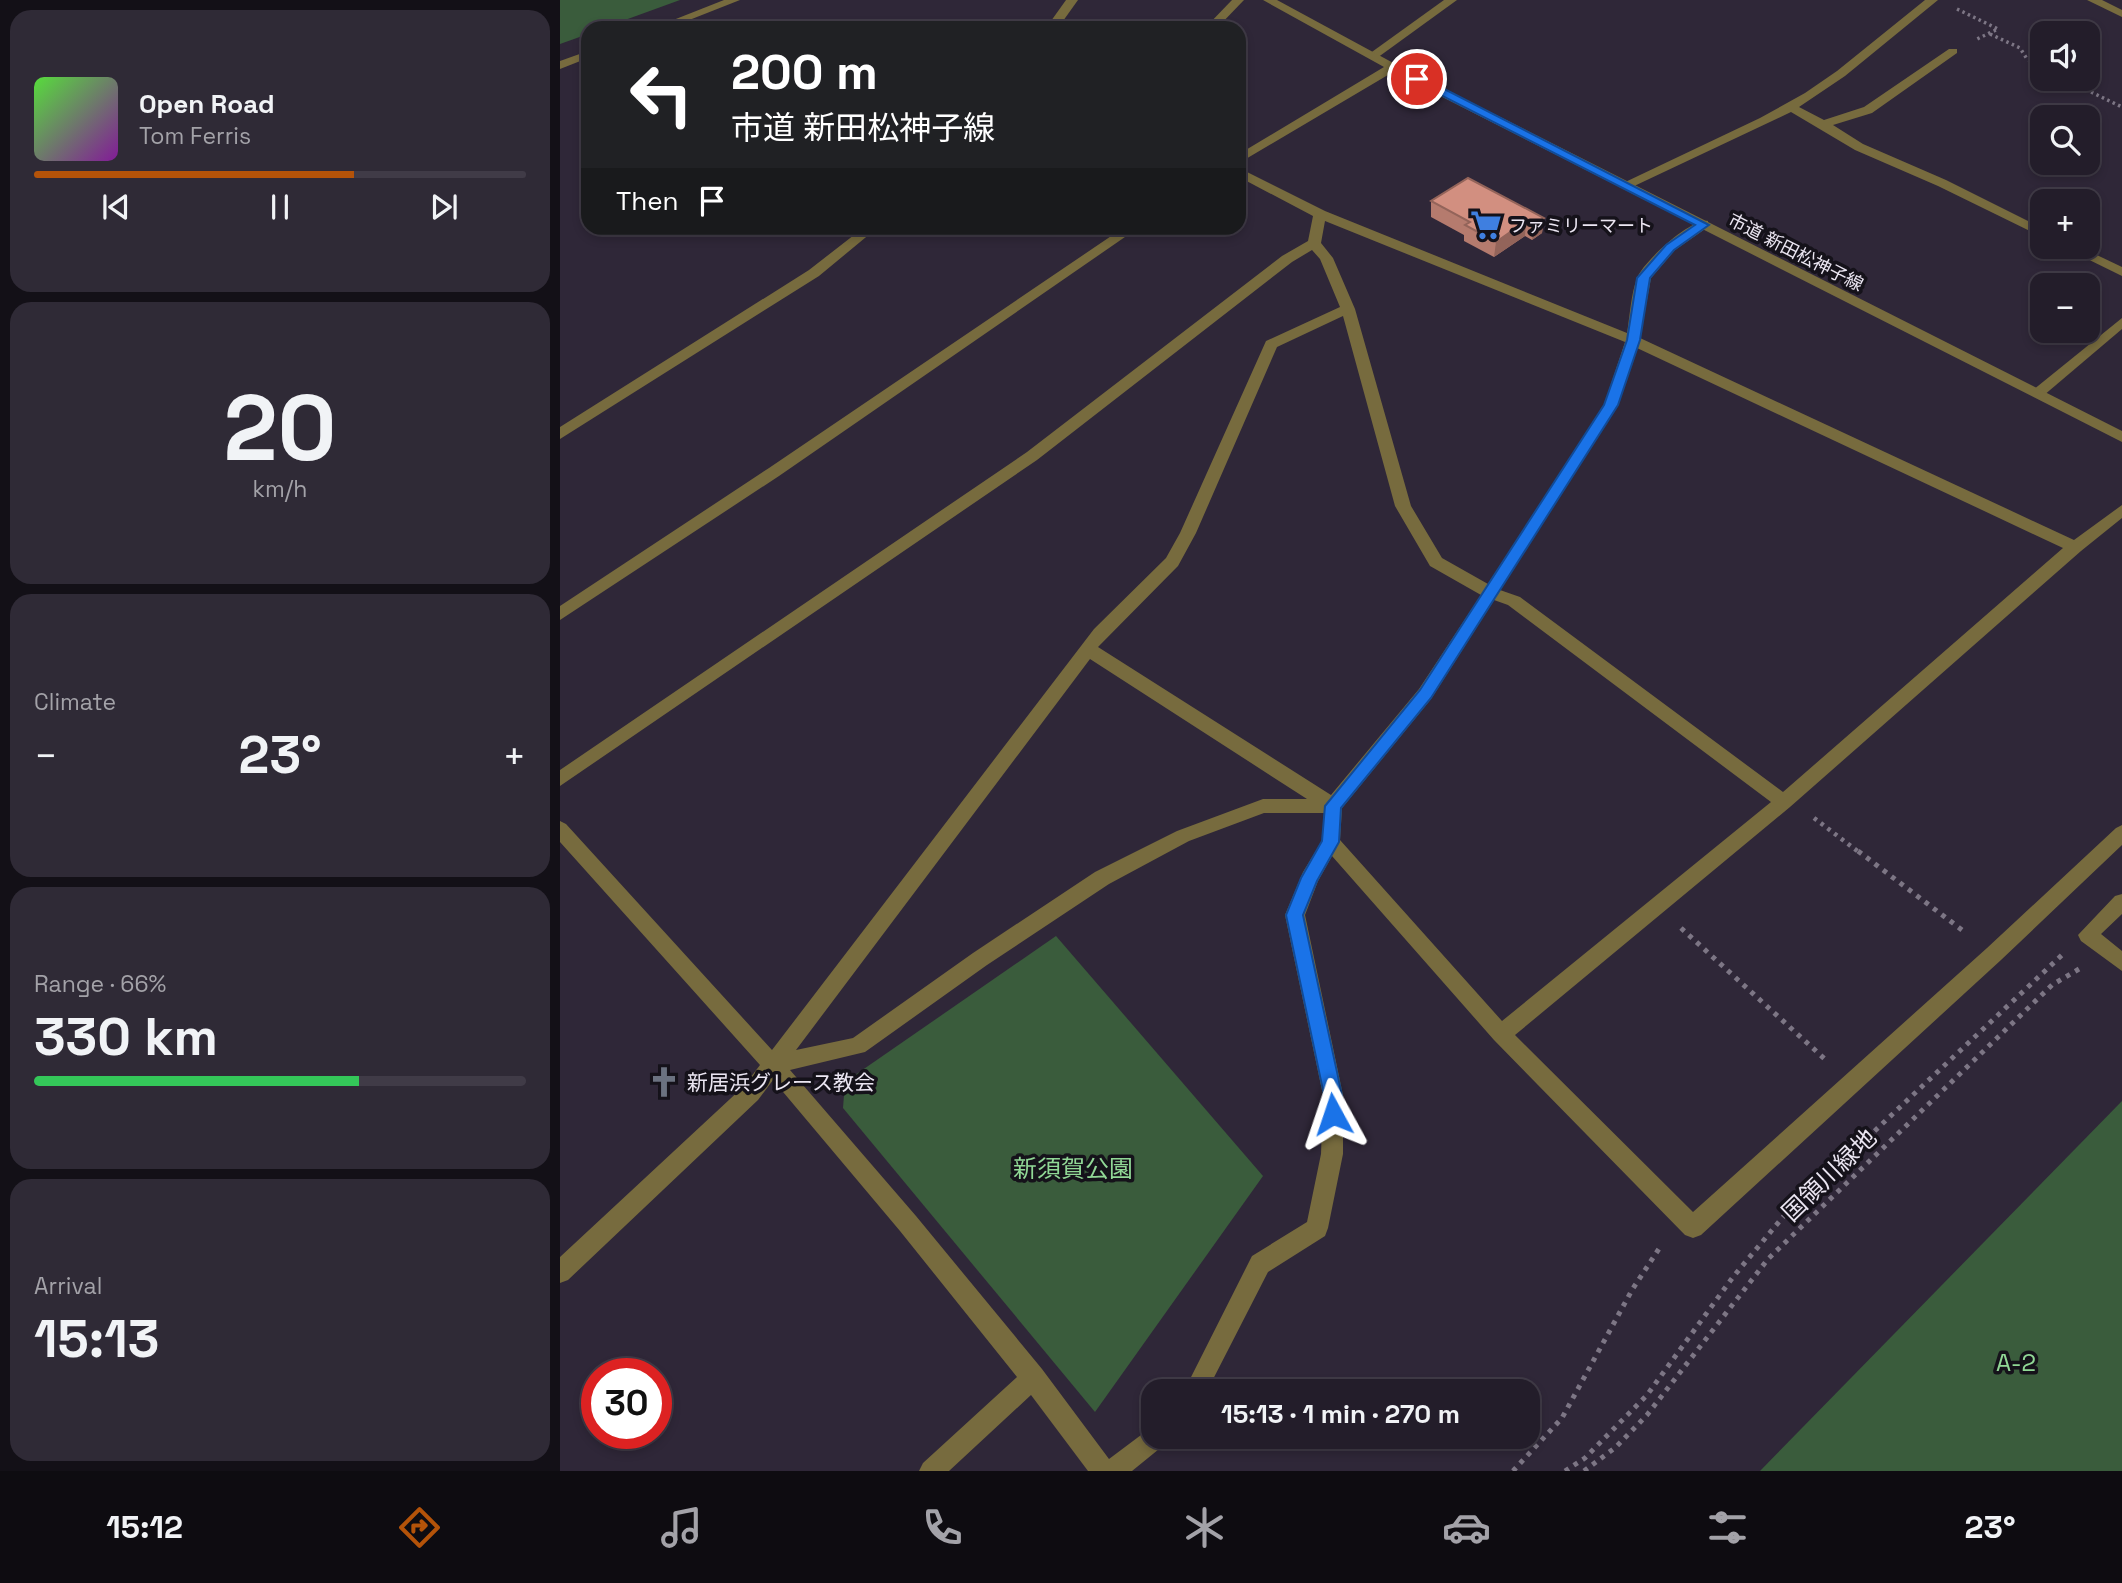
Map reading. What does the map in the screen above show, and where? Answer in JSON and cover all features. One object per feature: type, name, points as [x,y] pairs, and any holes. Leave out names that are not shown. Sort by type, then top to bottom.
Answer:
[{"type":"street","points":[[678,21],[734,0]]},
{"type":"street","points":[[1057,21],[1072,0]]},
{"type":"street","points":[[1218,21],[1238,0]]},
{"type":"street","name":"市道 新田松神子線","points":[[1269,0],[1394,67],[2122,437]]},
{"type":"street","points":[[1373,56],[1451,0]]},
{"type":"street","points":[[1625,185],[1812,94],[1883,41],[1899,23],[1931,0]]},
{"type":"street","points":[[2093,0],[2122,14]]},
{"type":"street","points":[[1823,124],[1868,110],[1954,51]]},
{"type":"street","points":[[560,65],[581,57]]},
{"type":"street","points":[[1246,155],[1394,67]]},
{"type":"street","points":[[1790,107],[1859,147],[1942,183],[2030,227]]},
{"type":"street","points":[[1246,176],[1320,214],[1633,340],[2075,547]]},
{"type":"street","points":[[560,779],[1032,456],[1287,259],[1314,243],[1320,214]]},
{"type":"street","points":[[1201,1379],[1259,1265],[1317,1228],[1332,1154],[1333,1095],[1295,915],[1310,878],[1331,842],[1333,806],[1425,694],[1611,405],[1633,340],[1644,278],[1670,247],[1703,225]]},
{"type":"street","points":[[560,434],[814,273],[861,235]]},
{"type":"street","points":[[560,614],[774,472],[1121,235]]},
{"type":"street","points":[[1314,243],[1326,258],[1348,309],[1403,506],[1436,562],[1491,593],[1514,601],[1786,800]]},
{"type":"street","points":[[2095,259],[2122,272]]},
{"type":"street","points":[[560,1272],[751,1093],[1100,633],[1172,562],[1188,533],[1271,344],[1348,309]]},
{"type":"street","points":[[2038,393],[2122,322]]},
{"type":"street","points":[[1501,1034],[1786,800],[2075,547],[2122,510]]},
{"type":"street","points":[[1088,649],[1333,806]]},
{"type":"street","points":[[774,1064],[858,1046],[980,958],[1102,878],[1183,836],[1263,806],[1333,806]]},
{"type":"street","points":[[560,829],[774,1064],[1034,1377],[1103,1471]]},
{"type":"street","points":[[1331,842],[1501,1034],[1693,1227],[1994,954],[2122,833]]},
{"type":"street","points":[[2122,902],[2095,940],[2122,962]]},
{"type":"street","points":[[931,1471],[1034,1377]]},
{"type":"street","points":[[1113,1471],[1141,1449]]},
{"type":"path","points":[[1949,6],[1998,29],[1954,51]]},
{"type":"path","points":[[1989,33],[2020,48],[2030,61]]},
{"type":"path","points":[[2089,91],[2122,107]]},
{"type":"path","points":[[1786,800],[1968,935]]},
{"type":"path","points":[[1657,906],[1836,1070]]},
{"type":"path","points":[[1565,1471],[1585,1458],[1647,1395],[1733,1277],[1783,1217],[2044,969],[2095,940]]},
{"type":"path","name":"国領川緑地","points":[[1584,1471],[1616,1447],[1647,1415],[1768,1259],[2052,985],[2076,972],[2095,940]]},
{"type":"path","points":[[1513,1471],[1563,1418],[1632,1290],[1663,1242],[1693,1227]]},
{"type":"green space","points":[[560,0],[680,0],[622,21],[581,21],[581,36],[560,44]]},
{"type":"green space","name":"新須賀公園","points":[[1056,936],[1263,1176],[1095,1412],[843,1108],[845,1082]]},
{"type":"green space","name":"A-2","points":[[2122,1101],[2122,1471],[1760,1471]]},
{"type":"building","points":[[1468,178],[1544,218],[1534,225],[1526,221],[1496,242],[1465,225],[1470,222],[1431,201]]},
{"type":"place","name":"ファミリーマート","points":[[1486,225]]},
{"type":"place","name":"新居浜グレース教会","points":[[664,1082]]},
{"type":"route","points":[[1333,1114],[1333,1095],[1295,915],[1310,878],[1331,842],[1333,806],[1425,694],[1611,405],[1633,340],[1644,278],[1670,247],[1703,225],[1417,79]]}]
